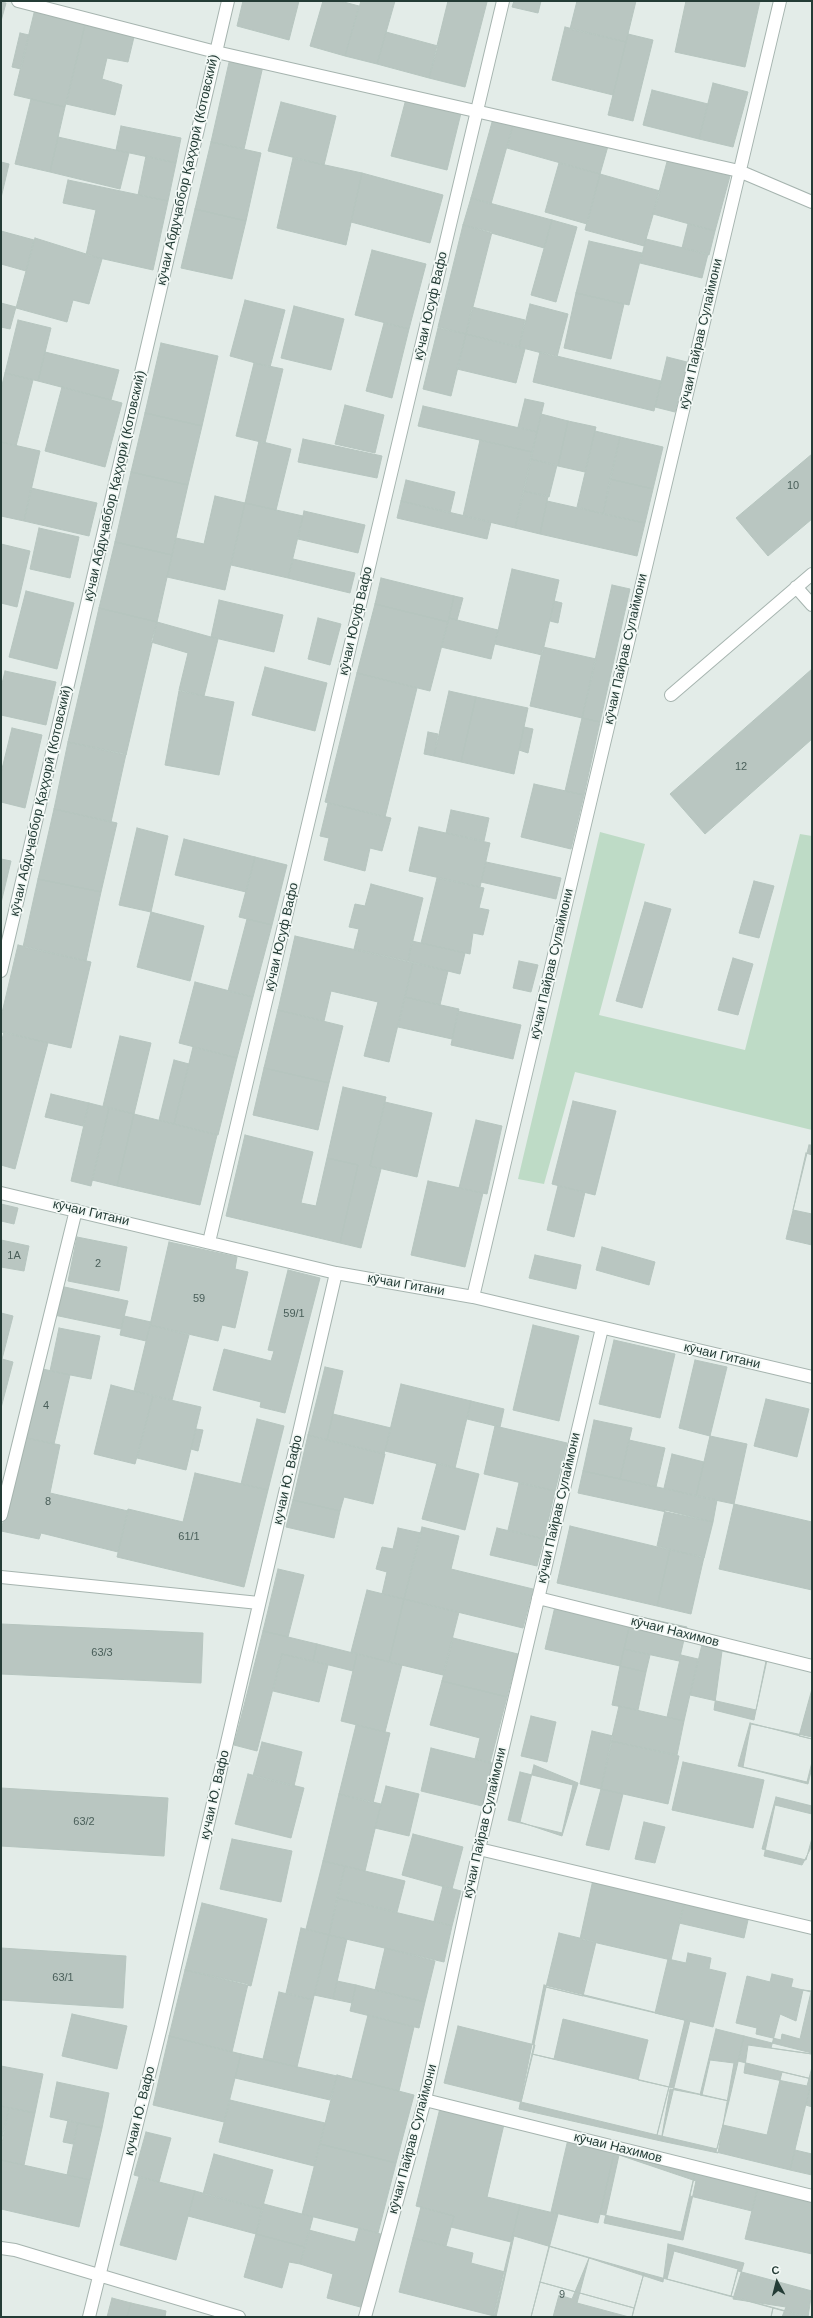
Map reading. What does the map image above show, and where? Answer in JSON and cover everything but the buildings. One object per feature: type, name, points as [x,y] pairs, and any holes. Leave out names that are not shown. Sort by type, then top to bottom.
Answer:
[{"type":"street","points":[[18,1],[216,52],[739,171],[812,202]]},
{"type":"street","name":"кӯчаи Абдуҷаббор Қаҳҳорӣ (Котовский)","points":[[1,970],[228,1]]},
{"type":"street","name":"кӯчаи Юсуф Вафо","points":[[209,1242],[503,1]]},
{"type":"street","name":"кӯчаи Пайрав Сулаймони","points":[[473,1297],[780,1]]},
{"type":"street","points":[[671,695],[812,574]]},
{"type":"street","points":[[796,587],[812,605]]},
{"type":"street","name":"кӯчаи Гитани","points":[[1,1193],[336,1273],[473,1297],[812,1377]]},
{"type":"street","points":[[1,1514],[76,1210]]},
{"type":"street","name":"кучаи Ю. Вафо","points":[[89,2317],[161,2027],[336,1273]]},
{"type":"street","name":"кӯчаи Пайрав Сулаймони","points":[[365,2317],[425,2100],[479,1849],[602,1328]]},
{"type":"street","points":[[1,1577],[259,1603]]},
{"type":"street","name":"кӯчаи Нахимов","points":[[538,1598],[812,1666]]},
{"type":"street","points":[[479,1849],[812,1928]]},
{"type":"street","name":"кӯчаи Нахимов","points":[[425,2100],[812,2196]]},
{"type":"street","points":[[1,2248],[16,2250],[98,2276],[239,2317]]},
{"type":"green space","points":[[600,832],[645,844],[599,1015],[745,1050],[800,834],[812,836],[812,1130],[575,1072],[544,1184],[518,1179]]}]
